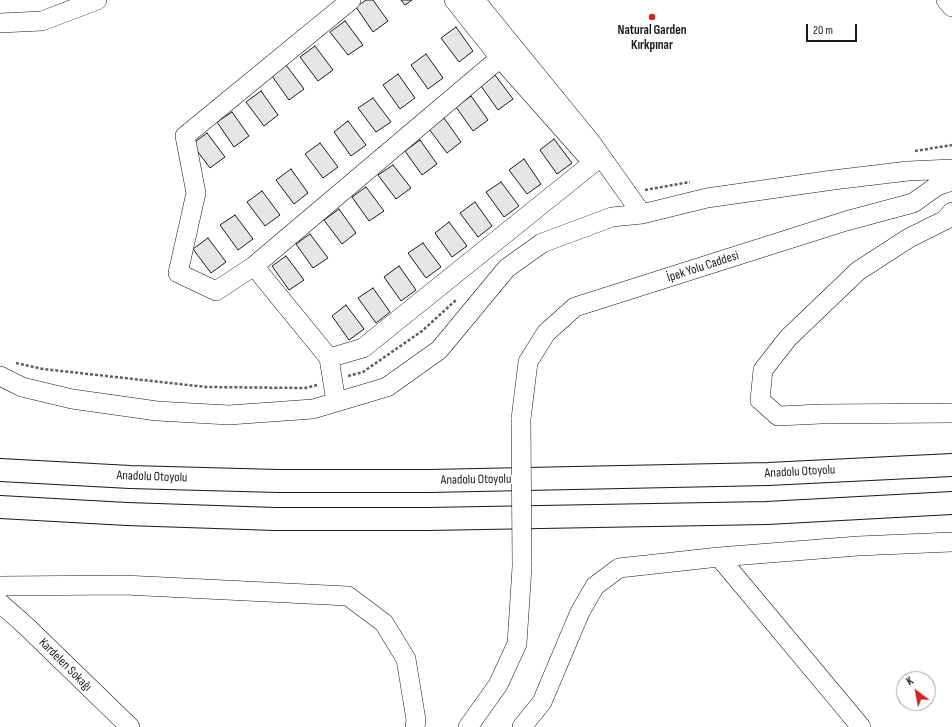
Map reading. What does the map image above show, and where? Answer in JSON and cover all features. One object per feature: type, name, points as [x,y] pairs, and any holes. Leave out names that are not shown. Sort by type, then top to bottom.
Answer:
[{"type":"highway","name":"Anadolu Otoyolu","points":[[0,470],[270,481],[429,481],[768,474],[952,465]]},
{"type":"highway","points":[[0,507],[127,514],[275,519],[427,519],[768,513],[952,503]]},
{"type":"street","points":[[0,24],[42,21],[97,0]]},
{"type":"street","points":[[351,0],[185,136],[196,193],[178,273],[216,291],[254,266],[500,58]]},
{"type":"street","points":[[329,358],[363,348],[593,163],[500,58],[454,0]]},
{"type":"street","points":[[474,0],[590,141],[642,214]]},
{"type":"street","points":[[946,0],[952,7]]},
{"type":"street","points":[[0,376],[22,387],[72,399],[157,411],[229,415],[313,409],[387,387],[439,350],[507,268],[542,243],[612,217],[642,214],[707,198],[908,171],[952,169]]},
{"type":"street","name":"İpek Yolu Caddesi","points":[[468,727],[498,686],[517,644],[522,567],[521,419],[528,362],[546,333],[575,308],[846,221],[913,203],[937,186],[952,181]]},
{"type":"street","points":[[952,212],[945,220],[909,238],[858,271],[788,338],[763,370],[760,400],[778,416],[821,414],[952,413]]},
{"type":"street","points":[[254,266],[329,358],[336,402]]},
{"type":"street","points":[[522,727],[542,702],[580,612],[594,586],[619,568],[719,557],[858,546],[952,542]]},
{"type":"street","points":[[719,557],[860,727]]},
{"type":"street","points":[[0,586],[124,585],[348,596],[384,623],[406,659],[416,720],[415,727]]},
{"type":"street","name":"Kardelen Sokağı","points":[[0,603],[26,626],[130,727]]},
{"type":"path","points":[[14,362],[42,370],[206,387],[305,388]]},
{"type":"building","points":[[366,0],[373,0],[388,21],[373,32],[356,7]]},
{"type":"building","points":[[401,0],[412,0],[405,5]]},
{"type":"building","points":[[345,21],[363,45],[348,55],[330,32]]},
{"type":"building","points":[[456,27],[473,51],[459,62],[441,38]]},
{"type":"building","points":[[315,46],[333,70],[318,81],[300,57]]},
{"type":"building","points":[[426,54],[443,78],[428,89],[411,65]]},
{"type":"building","points":[[286,65],[304,89],[289,100],[272,76]]},
{"type":"building","points":[[398,74],[415,98],[400,109],[383,85]]},
{"type":"building","points":[[495,75],[513,99],[498,110],[481,86]]},
{"type":"building","points":[[261,91],[278,115],[264,126],[246,102]]},
{"type":"building","points":[[471,96],[488,120],[473,131],[456,107]]},
{"type":"building","points":[[373,98],[391,122],[376,132],[358,108]]},
{"type":"building","points":[[232,112],[249,136],[234,147],[217,122]]},
{"type":"building","points":[[444,118],[461,142],[447,153],[429,129]]},
{"type":"building","points":[[348,121],[366,145],[351,156],[334,132]]},
{"type":"building","points":[[207,133],[225,157],[210,168],[192,144]]},
{"type":"building","points":[[554,139],[572,163],[557,174],[540,150]]},
{"type":"building","points":[[420,140],[437,164],[422,175],[405,151]]},
{"type":"building","points":[[320,143],[338,167],[323,178],[305,154]]},
{"type":"building","points":[[524,159],[541,184],[527,194],[509,170]]},
{"type":"building","points":[[393,165],[411,188],[396,199],[378,175]]},
{"type":"building","points":[[291,169],[308,193],[294,204],[276,180]]},
{"type":"building","points":[[501,182],[519,206],[504,217],[486,192]]},
{"type":"building","points":[[366,187],[384,211],[369,221],[352,197]]},
{"type":"building","points":[[262,191],[280,215],[265,226],[247,202]]},
{"type":"building","points":[[475,202],[492,226],[478,237],[460,213]]},
{"type":"building","points":[[339,209],[356,233],[342,244],[324,220]]},
{"type":"building","points":[[235,215],[253,239],[238,250],[220,225]]},
{"type":"building","points":[[449,222],[467,246],[452,257],[435,233]]},
{"type":"building","points":[[310,234],[328,258],[313,268],[296,244]]},
{"type":"building","points":[[208,238],[226,262],[211,273],[193,249]]},
{"type":"building","points":[[423,243],[441,267],[426,278],[408,253]]},
{"type":"building","points":[[286,256],[304,280],[289,290],[272,266]]},
{"type":"building","points":[[399,266],[416,290],[401,301],[384,277]]},
{"type":"building","points":[[373,288],[390,312],[376,323],[358,298]]},
{"type":"building","points":[[346,305],[364,329],[349,340],[332,316]]},
{"type":"place","name":"Natural Garden Kırkpınar","points":[[652,17]]}]
